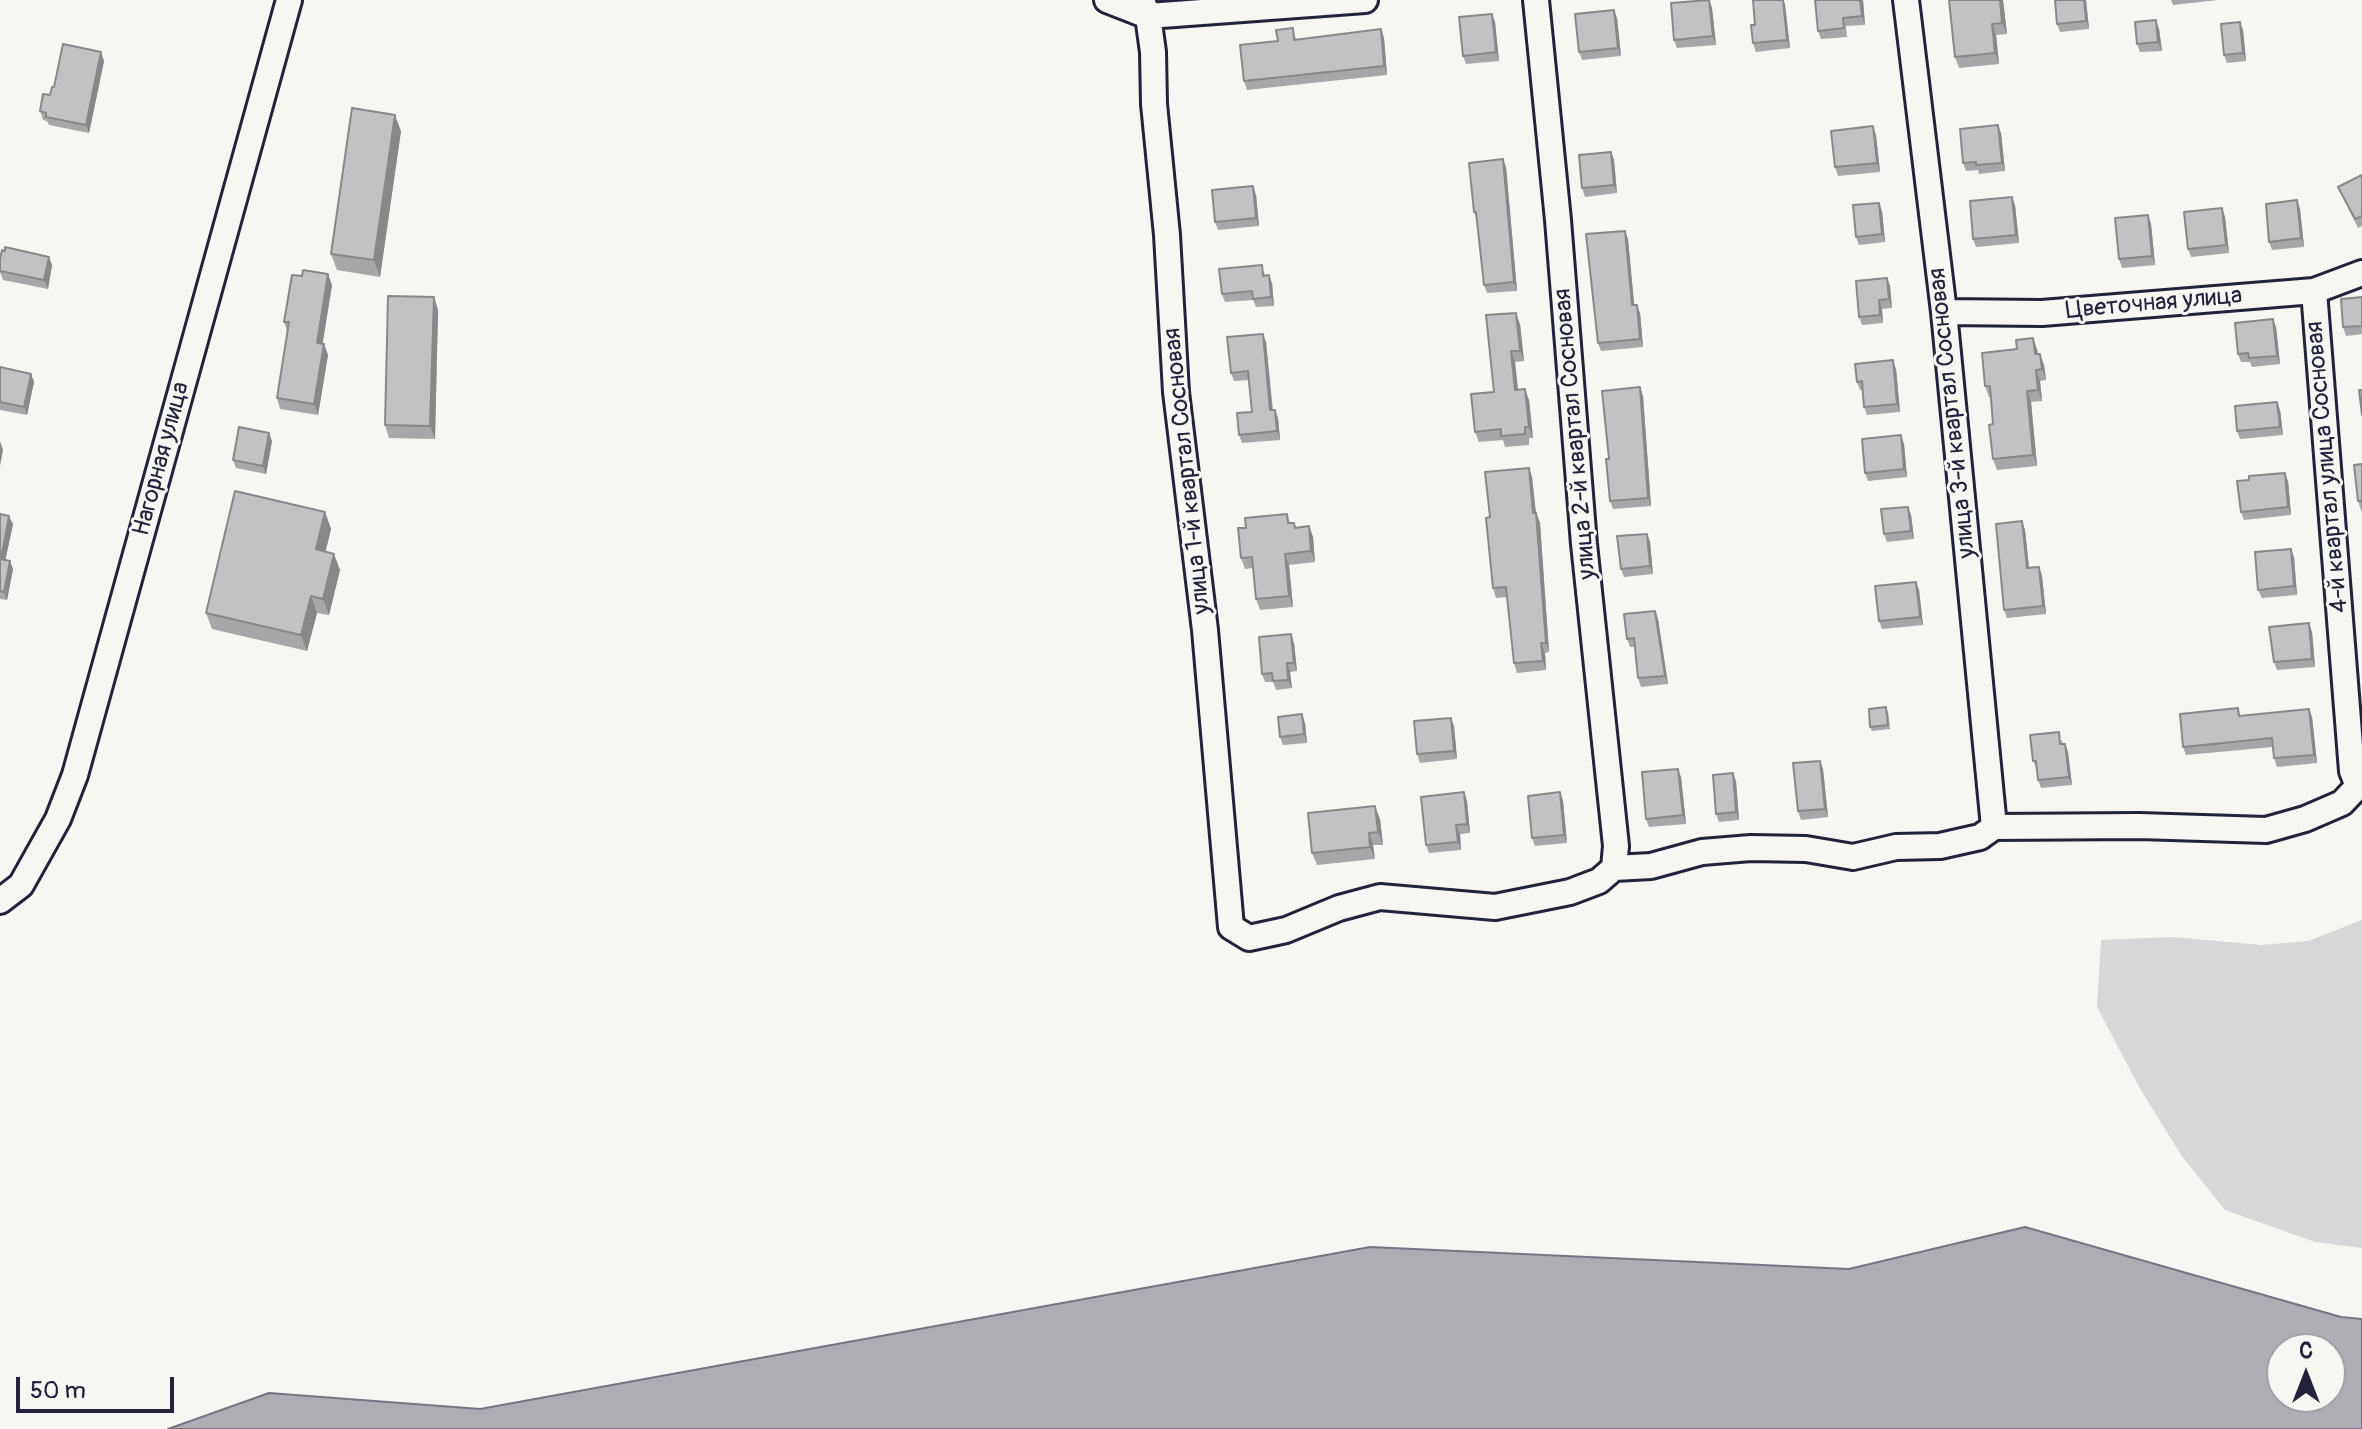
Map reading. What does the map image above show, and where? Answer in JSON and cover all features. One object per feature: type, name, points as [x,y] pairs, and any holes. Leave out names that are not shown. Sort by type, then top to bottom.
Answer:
[{"type":"street","name":"Нагорная улица","points":[[0,901],[21,885],[58,819],[75,775],[289,0]]},
{"type":"street","points":[[1107,0],[1145,8],[1365,0]]},
{"type":"street","name":"улица 2-й квартал Сосновая","points":[[1536,0],[1584,544],[1616,846],[1614,868]]},
{"type":"street","name":"улица 3-й квартал Сосновая","points":[[1906,0],[1944,312],[1994,827]]},
{"type":"street","name":"улица 1-й квартал Сосновая","points":[[1145,8],[1167,235],[1176,392],[1205,630],[1231,927],[1249,938],[1286,930],[1339,908],[1380,897],[1495,907],[1570,892],[1599,881],[1614,868]]},
{"type":"street","name":"Цветочная улица","points":[[1944,312],[2042,313],[2314,291],[2362,273]]},
{"type":"street","name":"4-й квартал улица Сосновая","points":[[2314,291],[2352,771],[2360,787]]},
{"type":"street","points":[[1614,868],[1651,866],[1702,852],[1751,848],[1806,849],[1853,857],[1896,847],[1940,846],[1980,837],[1994,827],[2139,826],[2266,830],[2305,819],[2342,803],[2360,787]]},
{"type":"shaded area","points":[[2362,920],[2362,1248],[2315,1242],[2225,1210],[2181,1155],[2139,1087],[2097,1007],[2101,940],[2173,937],[2261,945],[2308,941]]},
{"type":"shaded area","points":[[2025,1227],[2341,1317],[2362,1319],[2362,1429],[168,1429],[269,1393],[480,1409],[1370,1247],[1849,1269]]},
{"type":"building","points":[[1709,0],[1713,36],[1674,40],[1671,3]]},
{"type":"building","points":[[1753,0],[1783,0],[1787,40],[1753,43]]},
{"type":"building","points":[[1815,0],[1860,0],[1862,16],[1843,18],[1844,28],[1818,31]]},
{"type":"building","points":[[1949,0],[2000,0],[2002,23],[1992,24],[1995,53],[1955,57]]},
{"type":"building","points":[[2055,0],[2084,0],[2086,21],[2057,24]]},
{"type":"building","points":[[1614,10],[1618,48],[1579,52],[1575,14]]},
{"type":"building","points":[[1492,14],[1496,52],[1463,56],[1459,17]]},
{"type":"building","points":[[2156,20],[2158,42],[2137,44],[2135,22]]},
{"type":"building","points":[[2240,22],[2243,53],[2224,55],[2221,24]]},
{"type":"building","points":[[1293,28],[1294,40],[1381,29],[1384,66],[1244,81],[1240,45],[1278,41],[1276,30]]},
{"type":"building","points":[[63,44],[101,52],[86,125],[46,117],[46,113],[40,111],[43,94],[50,95],[54,87]]},
{"type":"building","points":[[352,108],[395,115],[374,260],[331,254]]},
{"type":"building","points":[[1998,125],[2002,163],[1963,163],[1960,129]]},
{"type":"building","points":[[1873,126],[1877,163],[1835,167],[1831,131]]},
{"type":"building","points":[[1611,152],[1614,185],[1582,188],[1579,155]]},
{"type":"building","points":[[1503,159],[1514,282],[1484,285],[1469,163]]},
{"type":"building","points":[[2362,175],[2362,216],[2355,219],[2338,187]]},
{"type":"building","points":[[1253,186],[1256,218],[1215,222],[1212,190]]},
{"type":"building","points":[[2012,197],[2016,235],[1973,239],[1970,201]]},
{"type":"building","points":[[2297,200],[2301,238],[2269,242],[2266,204]]},
{"type":"building","points":[[1879,203],[1882,234],[1856,237],[1853,205]]},
{"type":"building","points":[[2222,208],[2226,245],[2188,249],[2184,212]]},
{"type":"building","points":[[2148,215],[2152,256],[2119,259],[2115,218]]},
{"type":"building","points":[[1625,231],[1632,305],[1637,305],[1640,339],[1598,343],[1586,234]]},
{"type":"building","points":[[5,247],[49,257],[44,280],[0,271],[0,259]]},
{"type":"building","points":[[1262,265],[1263,276],[1269,275],[1271,297],[1253,299],[1252,291],[1222,294],[1219,269]]},
{"type":"building","points":[[303,270],[328,274],[317,343],[324,344],[314,404],[277,398],[289,322],[284,322],[292,275],[302,276]]},
{"type":"building","points":[[1887,278],[1889,299],[1879,300],[1880,315],[1859,317],[1856,281]]},
{"type":"building","points":[[388,296],[434,297],[430,426],[385,425]]},
{"type":"building","points":[[2362,297],[2362,326],[2343,327],[2341,299]]},
{"type":"building","points":[[1516,313],[1520,351],[1511,351],[1515,390],[1525,389],[1529,427],[1525,427],[1525,434],[1501,436],[1501,429],[1475,432],[1471,394],[1494,392],[1486,315]]},
{"type":"building","points":[[2273,319],[2277,356],[2249,358],[2248,353],[2238,354],[2235,323]]},
{"type":"building","points":[[1263,334],[1270,410],[1275,410],[1277,431],[1239,435],[1237,413],[1252,412],[1248,371],[1231,373],[1227,337]]},
{"type":"building","points":[[2033,338],[2035,354],[2040,354],[2042,369],[2036,370],[2038,390],[2027,391],[2033,455],[1993,459],[1989,425],[1993,424],[1990,386],[1985,386],[1982,353],[2017,349],[2016,340]]},
{"type":"building","points":[[1893,360],[1897,404],[1864,407],[1862,381],[1857,382],[1855,364]]},
{"type":"building","points":[[0,367],[31,374],[24,407],[0,402]]},
{"type":"building","points":[[1640,387],[1648,498],[1610,501],[1602,391]]},
{"type":"building","points":[[2277,402],[2280,427],[2237,431],[2235,406]]},
{"type":"building","points":[[239,427],[269,433],[263,466],[233,460]]},
{"type":"building","points":[[1901,435],[1904,469],[1865,473],[1862,439]]},
{"type":"building","points":[[2362,464],[2362,501],[2358,501],[2354,465]]},
{"type":"building","points":[[1529,468],[1533,513],[1536,513],[1546,643],[1541,643],[1543,661],[1514,663],[1506,587],[1493,588],[1485,472]]},
{"type":"building","points":[[2285,473],[2288,507],[2241,512],[2237,481],[2249,480],[2249,476]]},
{"type":"building","points":[[235,491],[325,512],[316,549],[334,554],[323,599],[311,596],[301,635],[206,613]]},
{"type":"building","points":[[1908,507],[1911,531],[1884,534],[1881,509]]},
{"type":"building","points":[[0,514],[9,516],[1,559],[10,561],[4,592],[0,591]]},
{"type":"building","points":[[1287,514],[1288,523],[1294,523],[1295,528],[1309,526],[1311,551],[1285,554],[1289,596],[1256,599],[1252,557],[1241,558],[1238,528],[1246,528],[1245,518]]},
{"type":"building","points":[[2022,521],[2027,568],[2039,567],[2043,606],[2004,610],[1996,524]]},
{"type":"building","points":[[1647,534],[1650,566],[1621,569],[1617,536]]},
{"type":"building","points":[[2291,549],[2294,586],[2258,590],[2255,552]]},
{"type":"building","points":[[1916,582],[1920,617],[1879,621],[1875,586]]},
{"type":"building","points":[[1655,611],[1665,676],[1638,678],[1634,638],[1627,639],[1624,614]]},
{"type":"building","points":[[2309,623],[2312,659],[2274,662],[2269,627]]},
{"type":"building","points":[[1291,634],[1294,663],[1287,663],[1288,680],[1273,681],[1272,673],[1262,674],[1259,637]]},
{"type":"building","points":[[1886,707],[1888,725],[1870,727],[1869,709]]},
{"type":"building","points":[[2238,708],[2239,716],[2309,709],[2314,755],[2274,758],[2272,738],[2183,747],[2180,714]]},
{"type":"building","points":[[1302,714],[1304,734],[1280,737],[1278,717]]},
{"type":"building","points":[[1451,718],[1454,751],[1417,754],[1414,721]]},
{"type":"building","points":[[2059,732],[2060,744],[2065,744],[2069,777],[2038,780],[2030,735]]},
{"type":"building","points":[[1820,761],[1825,809],[1798,811],[1793,763]]},
{"type":"building","points":[[1678,769],[1683,815],[1646,819],[1642,772]]},
{"type":"building","points":[[1733,773],[1736,812],[1716,814],[1713,775]]},
{"type":"building","points":[[1464,792],[1467,824],[1456,825],[1458,842],[1426,845],[1421,797]]},
{"type":"building","points":[[1560,792],[1564,835],[1532,838],[1528,796]]},
{"type":"building","points":[[1375,806],[1378,832],[1369,833],[1370,847],[1312,853],[1308,813]]}]
